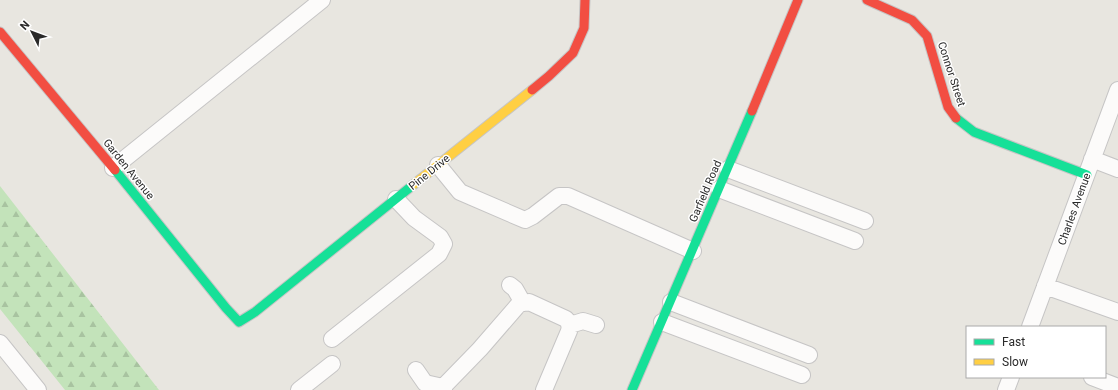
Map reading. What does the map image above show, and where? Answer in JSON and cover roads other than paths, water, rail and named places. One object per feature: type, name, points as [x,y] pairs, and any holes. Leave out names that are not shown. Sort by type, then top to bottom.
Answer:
[{"type":"street","points":[[112,168],[322,0]]},
{"type":"street","name":"Pine Drive","points":[[239,322],[255,312],[549,76],[573,53],[584,28],[586,0]]},
{"type":"street","name":"Garfield Road","points":[[632,390],[728,169],[798,0]]},
{"type":"street","name":"Connor Street","points":[[867,0],[912,20],[928,36],[948,107],[957,120],[974,132],[1086,174]]},
{"type":"street","name":"Garden Avenue","points":[[0,32],[239,322]]},
{"type":"street","name":"Charles Avenue","points":[[1030,326],[1118,90]]},
{"type":"street","points":[[1092,159],[1118,169]]},
{"type":"street","points":[[438,165],[460,192],[525,220],[533,216],[559,196],[568,196],[693,251]]},
{"type":"street","points":[[728,169],[865,221]]},
{"type":"street","points":[[719,189],[855,241]]},
{"type":"street","points":[[332,339],[439,254],[444,244],[440,237],[414,218],[396,199]]},
{"type":"street","points":[[510,285],[516,289],[523,303]]},
{"type":"street","points":[[1045,286],[1118,312]]},
{"type":"street","points":[[416,370],[426,383],[444,389],[519,304],[528,302],[566,319],[570,325],[546,389]]},
{"type":"street","points":[[671,302],[810,355]]},
{"type":"street","points":[[570,325],[584,321],[596,325]]},
{"type":"street","points":[[662,322],[802,375]]},
{"type":"street","points":[[1,347],[38,390]]},
{"type":"street","points":[[299,390],[332,364]]},
{"type":"street","points":[[1006,390],[1011,378]]},
{"type":"street","points":[[1095,378],[1118,387]]}]
